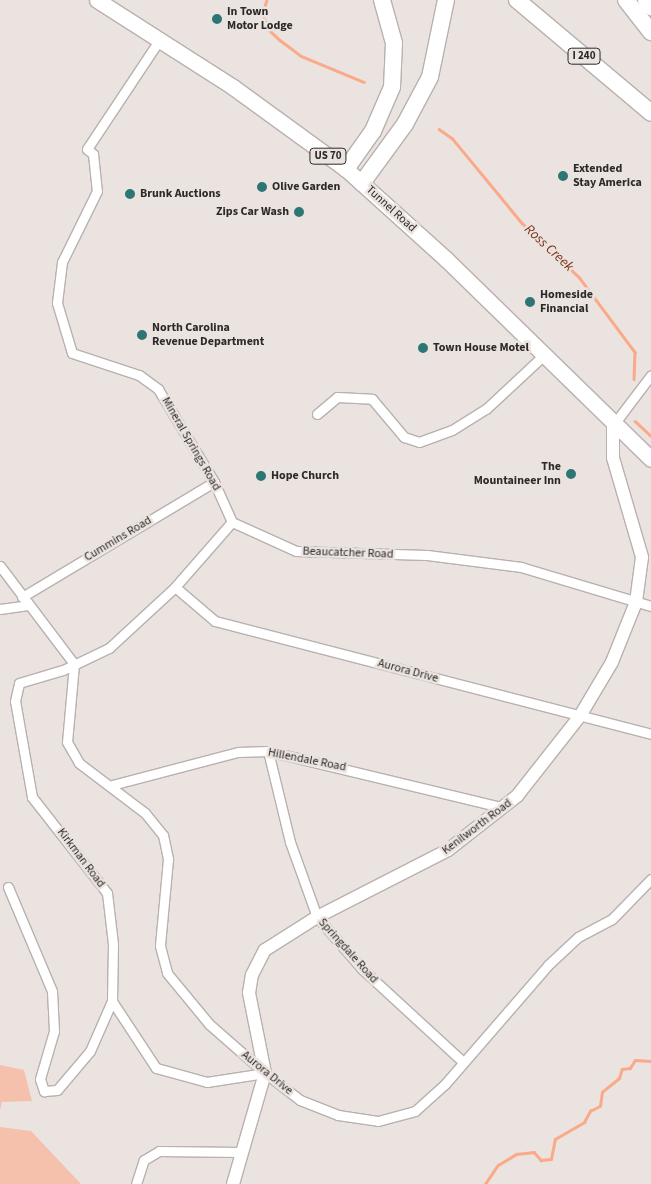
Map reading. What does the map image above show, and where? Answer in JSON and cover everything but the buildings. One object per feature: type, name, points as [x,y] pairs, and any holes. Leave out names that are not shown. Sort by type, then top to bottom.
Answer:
[{"type":"highway","points":[[346,169],[373,131],[392,86],[394,43],[382,0]]},
{"type":"highway","points":[[362,183],[405,124],[430,77],[446,0]]},
{"type":"highway","name":"I 240","points":[[517,0],[651,113]]},
{"type":"highway","points":[[626,0],[651,32]]},
{"type":"highway","points":[[646,0],[651,7]]},
{"type":"main road","name":"Tunnel Road","points":[[97,0],[160,39],[346,169],[544,355],[651,459]]},
{"type":"street","name":"Mineral Springs Road","points":[[160,39],[87,149],[93,154],[97,190],[62,262],[57,303],[72,353],[139,375],[158,389],[214,482],[232,522]]},
{"type":"street","points":[[317,414],[338,397],[372,399],[404,437],[420,442],[452,430],[486,408],[544,355]]},
{"type":"street","points":[[614,425],[651,375]]},
{"type":"street","name":"Kenilworth Road","points":[[233,1184],[240,1152],[257,1110],[264,1073],[249,993],[252,974],[265,950],[317,917],[448,850],[502,806],[534,778],[580,716],[612,662],[636,602],[641,547],[607,441],[614,425]]},
{"type":"street","name":"Cummins Road","points":[[22,597],[214,482]]},
{"type":"street","points":[[0,566],[74,664],[109,648],[175,587],[232,522]]},
{"type":"street","name":"Beaucatcher Road","points":[[232,522],[296,551],[427,555],[521,567],[651,606]]},
{"type":"street","name":"Aurora Drive","points":[[175,587],[215,621],[651,734]]},
{"type":"street","points":[[0,609],[28,605]]},
{"type":"street","name":"Aurora Drive","points":[[74,664],[67,742],[79,763],[112,785],[163,835],[168,859],[160,946],[167,973],[209,1024],[264,1073],[300,1100],[338,1115],[378,1121],[415,1111],[445,1084],[462,1061],[548,965],[578,937],[612,919],[651,880]]},
{"type":"street","name":"Kirkman Road","points":[[74,664],[19,683],[15,701],[32,796],[107,893],[113,944],[112,1001]]},
{"type":"street","name":"Hillendale Road","points":[[112,785],[238,752],[268,751],[502,806]]},
{"type":"street","name":"Springdale Road","points":[[268,751],[290,842],[317,917],[362,969],[462,1061]]},
{"type":"street","points":[[8,887],[52,991],[54,1031],[40,1079],[44,1091],[57,1090],[78,1066],[102,1031],[112,1001]]},
{"type":"street","points":[[112,1001],[156,1068],[207,1082],[264,1073]]},
{"type":"street","points":[[136,1184],[144,1160],[159,1150],[240,1152]]},
{"type":"shaded area","points":[[0,1065],[24,1070],[32,1101],[2,1102],[0,1110]]},
{"type":"shaded area","points":[[0,1127],[31,1131],[81,1184],[0,1184]]},
{"type":"waterway","name":"Ross Creek","points":[[267,0],[263,12],[267,28],[280,40],[301,56],[364,82]]},
{"type":"waterway","name":"Ross Creek","points":[[439,129],[452,138],[522,223],[579,277],[635,352],[634,379]]},
{"type":"waterway","name":"Ross Creek","points":[[635,421],[651,436]]},
{"type":"waterway","points":[[485,1184],[498,1165],[516,1154],[534,1152],[541,1160],[551,1159],[555,1139],[584,1122],[590,1111],[600,1106],[602,1092],[619,1078],[622,1069],[630,1068],[635,1060],[651,1061]]},
{"type":"place","name":"In Town Motor Lodge","points":[[217,19]]},
{"type":"place","name":"Extended Stay America","points":[[563,176]]},
{"type":"place","name":"Olive Garden","points":[[262,187]]},
{"type":"place","name":"Brunk Auctions","points":[[130,194]]},
{"type":"place","name":"Zips Car Wash","points":[[299,212]]},
{"type":"place","name":"Homeside Financial","points":[[530,302]]},
{"type":"place","name":"North Carolina Revenue Department","points":[[142,335]]},
{"type":"place","name":"Town House Motel","points":[[423,348]]},
{"type":"place","name":"The Mountaineer Inn","points":[[571,474]]},
{"type":"place","name":"Hope Church","points":[[261,476]]}]
